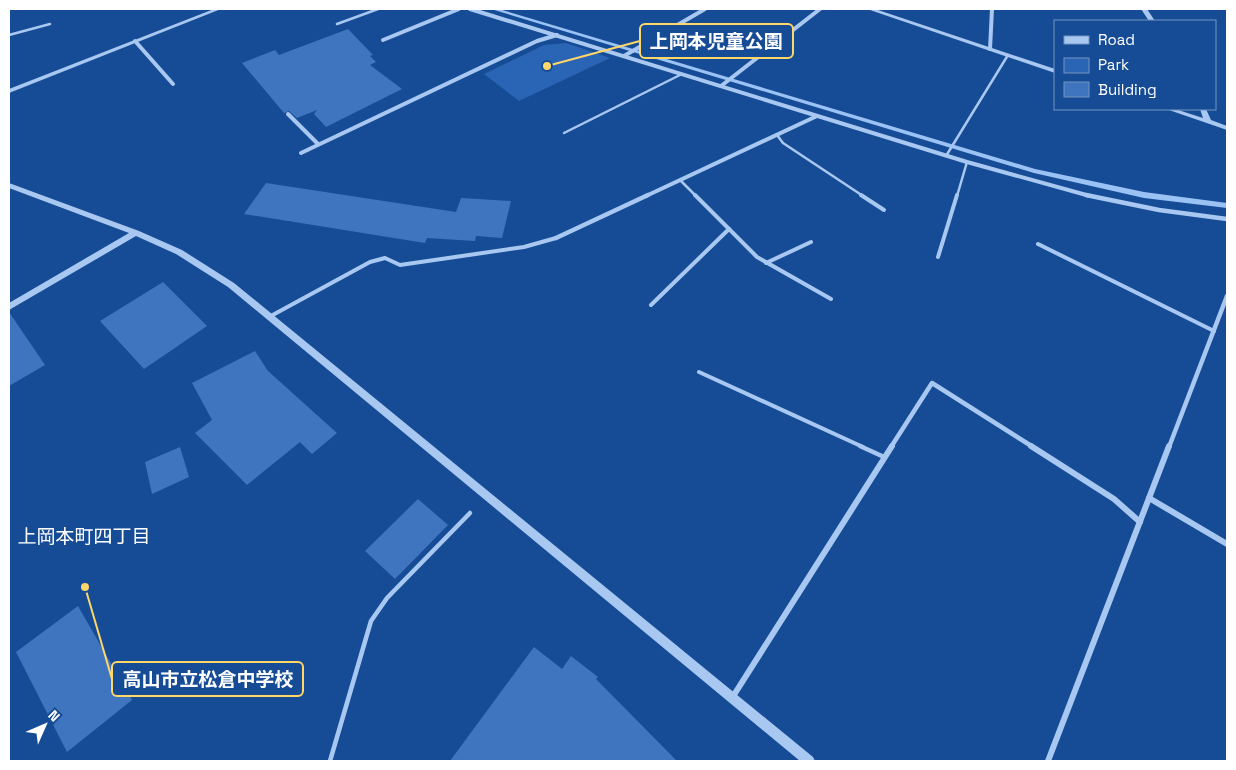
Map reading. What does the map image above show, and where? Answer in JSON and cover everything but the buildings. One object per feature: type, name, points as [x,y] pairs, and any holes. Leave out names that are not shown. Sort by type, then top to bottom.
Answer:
[{"type":"street","points":[[9,91],[218,9]]},
{"type":"street","points":[[383,40],[459,9]]},
{"type":"street","points":[[470,9],[626,54],[682,74],[947,154],[966,162],[1090,196],[1159,210],[1227,219]]},
{"type":"street","points":[[626,54],[705,9]]},
{"type":"street","points":[[723,85],[820,9]]},
{"type":"street","points":[[870,9],[1054,70]]},
{"type":"street","points":[[990,49],[992,9]]},
{"type":"street","points":[[1144,9],[1151,20]]},
{"type":"street","points":[[301,152],[537,41],[558,35]]},
{"type":"street","points":[[135,41],[173,84]]},
{"type":"street","points":[[1172,110],[1227,128]]},
{"type":"street","points":[[1203,110],[1208,122]]},
{"type":"street","points":[[288,114],[318,144]]},
{"type":"street","points":[[556,238],[817,116]]},
{"type":"street","points":[[9,185],[136,233],[179,252],[231,285],[809,761]]},
{"type":"street","points":[[9,307],[136,233]]},
{"type":"street","points":[[1048,761],[1227,296]]},
{"type":"street","points":[[732,698],[932,383],[1114,499],[1140,522]]},
{"type":"street","points":[[1149,498],[1227,544]]},
{"type":"lane","points":[[338,24],[378,9]]},
{"type":"lane","points":[[9,35],[50,24]]},
{"type":"lane","points":[[947,154],[1008,55]]},
{"type":"lane","points":[[564,133],[682,74]]},
{"type":"lane","points":[[777,135],[783,143],[884,210]]},
{"type":"lane","points":[[938,257],[966,162]]},
{"type":"lane","points":[[680,180],[757,257],[831,299]]},
{"type":"lane","points":[[651,305],[729,229]]},
{"type":"lane","points":[[269,317],[370,262],[385,258],[400,265],[524,247],[556,238]]},
{"type":"lane","points":[[766,263],[810,242]]},
{"type":"lane","points":[[1038,244],[1214,331]]},
{"type":"lane","points":[[699,372],[884,457]]},
{"type":"lane","points":[[330,761],[371,621],[387,598],[470,513]]},
{"type":"green space","points":[[566,43],[610,58],[519,101],[484,74],[544,45]]},
{"type":"waterway","points":[[494,9],[1034,171],[1144,195],[1227,206]]},
{"type":"place","name":"上岡本児童公園","points":[[547,66]]},
{"type":"place","name":"高山市立松倉中学校","points":[[85,587]]},
{"type":"district","name":"上岡本町四丁目","points":[[84,536]]}]
